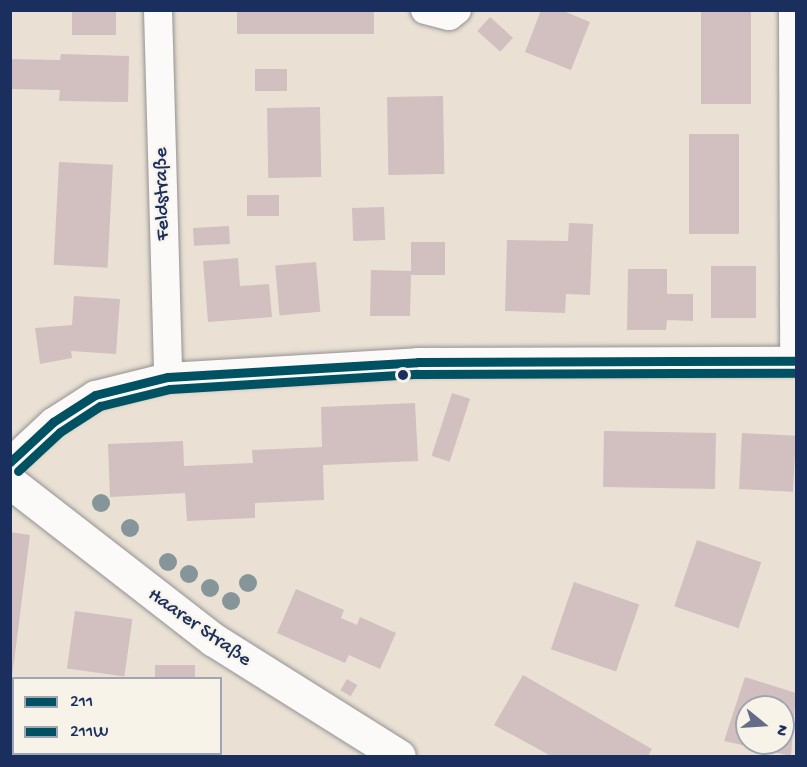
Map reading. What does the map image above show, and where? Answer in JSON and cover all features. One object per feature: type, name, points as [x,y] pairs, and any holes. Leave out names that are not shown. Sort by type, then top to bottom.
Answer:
[{"type":"main road","name":"Haarer Straße","points":[[10,482],[214,640],[399,756]]},
{"type":"street","name":"Feldstraße","points":[[158,10],[168,377]]},
{"type":"street","points":[[425,10],[449,16],[456,10]]},
{"type":"street","points":[[10,462],[53,422],[95,395],[168,377],[418,362],[795,360],[793,10]]},
{"type":"building","points":[[72,10],[116,10],[116,35],[72,35]]},
{"type":"building","points":[[237,10],[374,10],[374,34],[237,34]]},
{"type":"building","points":[[541,10],[561,10],[590,22],[571,70],[525,52]]},
{"type":"building","points":[[701,10],[751,10],[751,104],[701,104]]},
{"type":"building","points":[[490,17],[513,38],[500,52],[477,31]]},
{"type":"building","points":[[61,54],[129,56],[128,102],[59,101],[60,90],[10,89],[10,59],[60,60]]},
{"type":"building","points":[[255,69],[287,69],[287,91],[255,91]]},
{"type":"building","points":[[443,96],[444,174],[388,175],[387,97]]},
{"type":"building","points":[[320,107],[321,177],[268,178],[267,108]]},
{"type":"building","points":[[689,134],[739,134],[739,234],[689,234]]},
{"type":"building","points":[[59,162],[113,165],[108,268],[54,265]]},
{"type":"building","points":[[247,195],[279,195],[279,216],[247,216]]},
{"type":"building","points":[[384,207],[385,240],[353,241],[352,208]]},
{"type":"building","points":[[569,223],[593,224],[590,295],[566,294],[565,313],[505,311],[507,240],[568,241]]},
{"type":"building","points":[[229,226],[230,244],[194,246],[193,228]]},
{"type":"building","points":[[411,242],[445,242],[445,275],[411,275],[410,316],[370,316],[371,270],[411,271]]},
{"type":"building","points":[[238,258],[240,286],[269,284],[272,317],[208,322],[203,261]]},
{"type":"building","points":[[316,262],[320,312],[280,315],[275,266]]},
{"type":"building","points":[[711,266],[756,266],[756,318],[711,318]]},
{"type":"building","points":[[628,269],[667,269],[667,294],[693,294],[693,321],[667,320],[666,330],[627,330]]},
{"type":"building","points":[[74,296],[120,299],[116,354],[71,351],[72,358],[40,364],[35,328],[72,325]]},
{"type":"building","points":[[452,393],[470,399],[450,462],[432,456]]},
{"type":"building","points":[[415,403],[418,461],[323,465],[324,500],[255,503],[255,518],[187,521],[185,493],[110,497],[108,444],[183,441],[184,466],[253,463],[252,450],[322,447],[321,407]]},
{"type":"building","points":[[604,431],[716,433],[715,489],[603,487]]},
{"type":"building","points":[[742,433],[796,436],[793,492],[739,489]]},
{"type":"building","points":[[10,532],[30,535],[12,678],[10,678]]},
{"type":"building","points":[[697,540],[761,562],[739,628],[674,606]]},
{"type":"building","points":[[574,582],[639,604],[616,672],[551,649]]},
{"type":"building","points":[[296,589],[344,610],[341,618],[357,625],[360,617],[396,633],[380,669],[349,655],[345,663],[277,633]]},
{"type":"building","points":[[75,611],[132,619],[124,677],[67,668]]},
{"type":"building","points":[[155,665],[195,665],[195,677],[155,677]]},
{"type":"building","points":[[523,675],[652,749],[648,756],[551,756],[494,725]]},
{"type":"building","points":[[745,677],[796,693],[795,706],[795,695],[739,695]]},
{"type":"building","points":[[347,679],[357,685],[351,696],[340,690]]},
{"type":"building","points":[[735,707],[735,743],[724,741]]},
{"type":"building","points":[[165,755],[198,755],[198,756]]},
{"type":"transit line","name":"211","points":[[10,462],[53,422],[95,395],[168,377],[418,362],[796,361]]},
{"type":"transit line","name":"211W","points":[[18,471],[60,432],[100,406],[170,389],[418,374],[796,373]]}]
